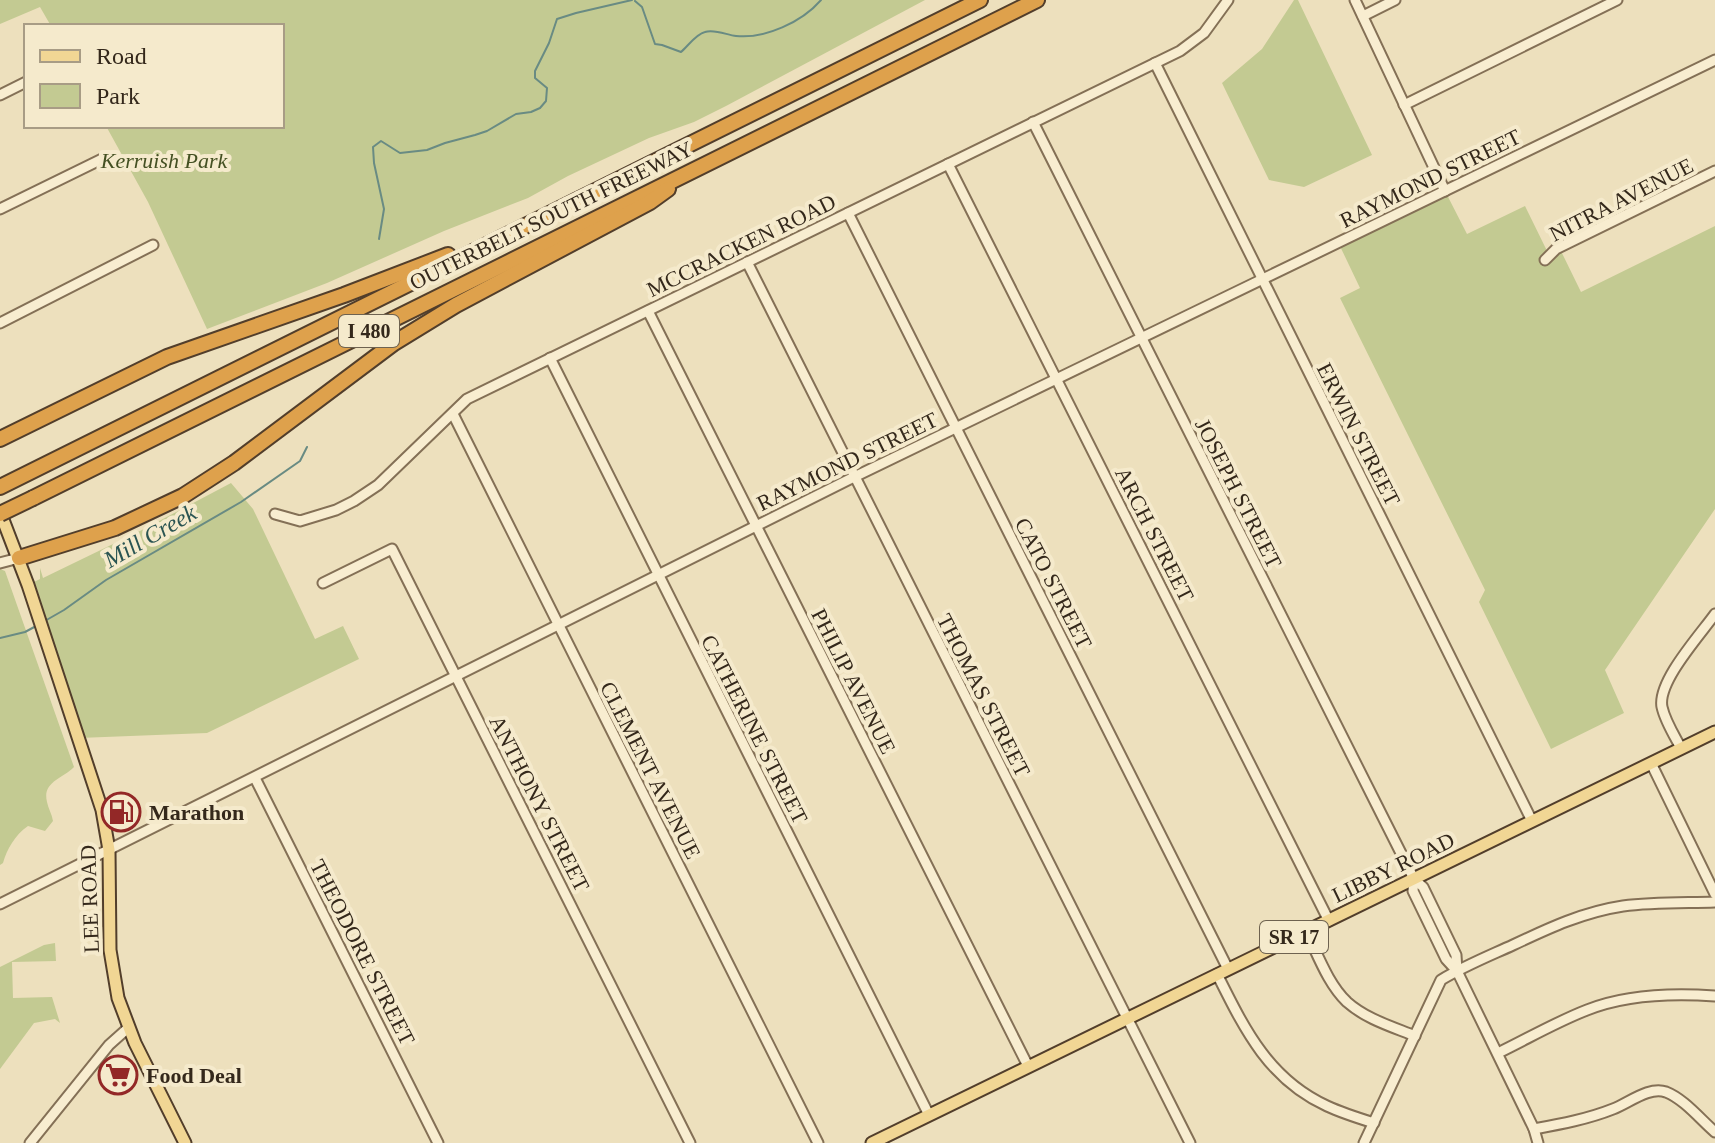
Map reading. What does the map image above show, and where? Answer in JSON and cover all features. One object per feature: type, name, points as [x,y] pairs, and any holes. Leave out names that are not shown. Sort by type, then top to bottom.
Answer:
[{"type":"highway","name":"OUTERBELT SOUTH FREEWAY","points":[[0,487],[980,0]]},
{"type":"highway","name":"OUTERBELT SOUTH FREEWAY","points":[[0,513],[1037,0]]},
{"type":"highway","points":[[19,558],[115,528],[183,496],[234,463],[406,335],[463,301],[650,202],[705,163]]},
{"type":"highway","points":[[0,439],[167,357],[494,241]]},
{"type":"main road","name":"LEE ROAD","points":[[0,513],[19,558],[102,810],[109,850],[111,963],[118,998],[128,1028],[185,1143]]},
{"type":"main road","name":"LIBBY ROAD","points":[[872,1143],[1715,732]]},
{"type":"street","name":"MCCRACKEN ROAD","points":[[275,514],[300,521],[354,501],[378,485],[467,399],[1180,51],[1204,33],[1228,0]]},
{"type":"street","points":[[1355,0],[1445,191]]},
{"type":"street","points":[[1363,16],[1395,0]]},
{"type":"street","points":[[1404,105],[1617,0]]},
{"type":"street","name":"RAYMOND STREET","points":[[0,904],[1056,378],[1715,60]]},
{"type":"street","name":"ERWIN STREET","points":[[1155,63],[1532,821]]},
{"type":"street","points":[[0,95],[24,83]]},
{"type":"street","name":"JOSEPH STREET","points":[[1033,122],[1414,879],[1413,891],[1498,1053],[1538,1143]]},
{"type":"street","points":[[0,209],[102,159]]},
{"type":"street","name":"ARCH STREET","points":[[948,164],[1329,921]]},
{"type":"street","name":"NITRA AVENUE","points":[[1545,260],[1556,249],[1715,171]]},
{"type":"street","name":"CATO STREET","points":[[848,213],[1222,971],[1243,1027],[1257,1050],[1298,1090],[1326,1106],[1374,1123]]},
{"type":"street","points":[[0,323],[153,245]]},
{"type":"street","name":"THOMAS STREET","points":[[747,262],[1190,1143]]},
{"type":"street","name":"PHILIP AVENUE","points":[[648,311],[1028,1066]]},
{"type":"street","name":"CATHERINE STREET","points":[[550,358],[929,1115]]},
{"type":"street","name":"CLEMENT AVENUE","points":[[453,414],[818,1143]]},
{"type":"street","name":"ANTHONY STREET","points":[[323,583],[392,549],[690,1143]]},
{"type":"street","points":[[0,563],[19,558]]},
{"type":"street","points":[[1681,748],[1662,706],[1662,692],[1669,677],[1715,614]]},
{"type":"street","points":[[1651,763],[1715,894]]},
{"type":"street","name":"THEODORE STREET","points":[[255,778],[438,1143]]},
{"type":"street","points":[[1364,1143],[1441,980],[1570,919],[1597,911],[1625,906],[1715,902]]},
{"type":"street","points":[[1306,931],[1327,973],[1347,1002],[1367,1016],[1415,1036]]},
{"type":"street","points":[[1498,1053],[1588,1010],[1611,1003],[1662,995],[1715,996]]},
{"type":"street","points":[[30,1143],[109,1045],[128,1028]]},
{"type":"street","points":[[1534,1129],[1577,1121],[1662,1090],[1675,1097],[1715,1132]]},
{"type":"green space","name":"Kerruish Park","points":[[0,0],[925,0],[694,122],[649,138],[528,198],[327,283],[207,329],[148,202],[107,128],[284,128],[284,24],[50,24],[40,7],[0,24]]},
{"type":"green space","points":[[1294,0],[1298,0],[1372,155],[1304,187],[1269,180],[1222,83],[1262,49]]},
{"type":"green space","points":[[1445,191],[1467,234],[1525,206],[1549,255],[1559,247],[1581,292],[1715,226],[1715,509],[1605,670],[1624,713],[1551,749],[1479,602],[1485,590],[1340,298],[1360,288],[1338,242]]},
{"type":"green space","points":[[231,483],[253,509],[315,639],[343,626],[359,659],[207,733],[79,738],[28,585],[40,579],[40,568],[43,578]]},
{"type":"green space","points":[[0,569],[5,571],[74,767],[47,790],[53,821],[45,831],[28,826],[23,830],[0,865]]},
{"type":"green space","points":[[55,943],[56,961],[12,962],[13,998],[52,997],[60,1023],[55,1019],[34,1023],[0,1069],[0,967],[44,945]]},
{"type":"waterway","points":[[379,239],[384,209],[373,147],[381,141],[400,153],[427,150],[487,131],[516,114],[540,108],[546,101],[547,88],[535,78],[535,71],[557,19],[632,0]]},
{"type":"waterway","points":[[635,1],[642,7],[655,44],[681,52],[705,32],[736,36],[771,32],[804,15],[821,0]]},
{"type":"waterway","name":"Mill Creek","points":[[43,622],[106,580],[241,502],[300,461],[307,447]]},
{"type":"waterway","name":"Mill Creek","points":[[0,638],[25,632],[38,625]]},
{"type":"place","name":"Marathon","points":[[121,812]]},
{"type":"place","name":"Food Deal","points":[[118,1075]]}]
